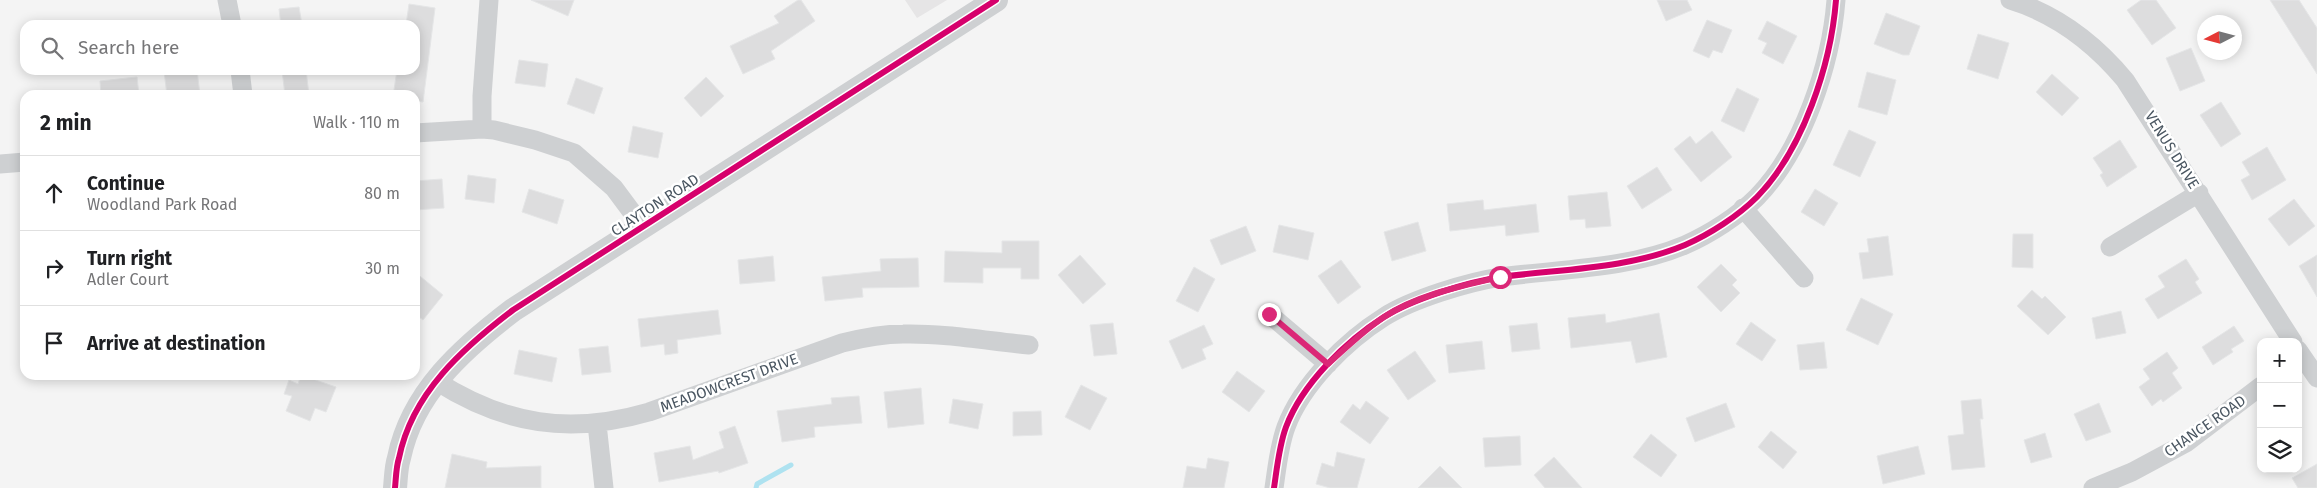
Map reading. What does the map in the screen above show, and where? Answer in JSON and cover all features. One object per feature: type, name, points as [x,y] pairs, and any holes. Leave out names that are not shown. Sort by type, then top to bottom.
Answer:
[{"type":"street","points":[[227,0],[231,20]]},
{"type":"street","points":[[482,129],[482,96],[489,0]]},
{"type":"street","name":"CLAYTON ROAD","points":[[395,488],[399,457],[411,422],[436,381],[461,352],[513,310],[996,0]]},
{"type":"street","points":[[1274,488],[1286,428],[1306,391],[1328,364],[1385,316],[1429,297],[1500,277],[1554,272],[1656,254],[1684,245],[1705,234],[1756,198],[1771,180],[1792,146],[1809,111],[1822,76],[1834,31],[1836,0]]},
{"type":"street","name":"VENUS DRIVE","points":[[2010,0],[2044,14],[2068,28],[2109,60],[2135,92],[2294,338]]},
{"type":"street","points":[[241,75],[242,90]]},
{"type":"street","points":[[420,133],[482,129],[517,135],[574,153],[614,188],[643,227]]},
{"type":"street","points":[[0,164],[20,162]]},
{"type":"street","points":[[2110,247],[2199,193]]},
{"type":"street","points":[[1743,208],[1804,278]]},
{"type":"street","points":[[1269,314],[1328,364]]},
{"type":"street","name":"MEADOWCREST DRIVE","points":[[436,381],[462,397],[489,410],[522,420],[554,424],[597,424],[649,412],[842,343],[872,336],[930,335],[1029,345]]},
{"type":"street","name":"VENUS DRIVE","points":[[2302,351],[2317,378]]},
{"type":"street","name":"CHANCE ROAD","points":[[2093,488],[2117,484],[2186,443],[2257,389]]},
{"type":"street","points":[[597,424],[604,488]]},
{"type":"shaded area","points":[[905,0],[947,0],[917,18]]},
{"type":"building","points":[[531,0],[574,0],[568,16]]},
{"type":"building","points":[[798,0],[801,0],[815,21],[771,51],[775,59],[743,74],[730,46],[779,23],[774,16]]},
{"type":"building","points":[[1657,0],[1687,0],[1692,10],[1666,21]]},
{"type":"building","points":[[2141,0],[2156,0],[2176,28],[2152,45],[2127,10]]},
{"type":"building","points":[[2270,0],[2299,0],[2317,28],[2317,74]]},
{"type":"building","points":[[409,4],[435,8],[423,102],[420,102],[420,90],[394,90],[396,75],[420,75],[420,20],[407,20]]},
{"type":"building","points":[[299,7],[301,20],[280,20],[279,9]]},
{"type":"building","points":[[1886,13],[1920,26],[1909,55],[1903,55],[1874,44]]},
{"type":"building","points":[[1707,20],[1732,30],[1722,53],[1713,50],[1709,58],[1693,51]]},
{"type":"building","points":[[1767,21],[1797,36],[1783,64],[1762,53],[1767,43],[1758,39]]},
{"type":"building","points":[[1978,34],[2009,43],[1998,79],[1967,69]]},
{"type":"building","points":[[2191,48],[2205,81],[2180,91],[2166,58]]},
{"type":"building","points":[[519,60],[548,64],[545,87],[515,83]]},
{"type":"building","points":[[1867,72],[1896,80],[1887,115],[1858,107]]},
{"type":"building","points":[[2052,74],[2079,98],[2062,116],[2036,92]]},
{"type":"building","points":[[164,75],[198,75],[199,90],[166,90]]},
{"type":"building","points":[[283,75],[307,75],[308,90],[284,90]]},
{"type":"building","points":[[137,77],[138,90],[101,90],[100,81]]},
{"type":"building","points":[[706,77],[724,96],[701,117],[684,98]]},
{"type":"building","points":[[576,78],[603,88],[594,114],[567,104]]},
{"type":"building","points":[[1737,88],[1759,99],[1744,132],[1721,121]]},
{"type":"building","points":[[2221,102],[2241,134],[2221,147],[2200,115]]},
{"type":"building","points":[[633,126],[663,133],[658,158],[628,152]]},
{"type":"building","points":[[1849,130],[1876,142],[1860,177],[1833,165]]},
{"type":"building","points":[[1712,131],[1732,157],[1701,182],[1674,149],[1690,136],[1696,144]]},
{"type":"building","points":[[2120,140],[2137,167],[2107,187],[2100,175],[2103,173],[2093,158]]},
{"type":"building","points":[[2267,147],[2286,180],[2252,200],[2241,180],[2250,175],[2242,162]]},
{"type":"building","points":[[1657,167],[1672,190],[1642,209],[1627,186]]},
{"type":"building","points":[[468,175],[496,179],[494,203],[465,199]]},
{"type":"building","points":[[442,179],[444,208],[420,210],[420,181]]},
{"type":"building","points":[[529,189],[564,200],[557,224],[522,212]]},
{"type":"building","points":[[1815,189],[1838,203],[1824,226],[1801,212]]},
{"type":"building","points":[[1607,192],[1611,226],[1586,228],[1585,219],[1570,220],[1568,196]]},
{"type":"building","points":[[2294,199],[2315,226],[2289,246],[2268,219]]},
{"type":"building","points":[[1483,200],[1484,210],[1536,204],[1539,232],[1506,236],[1505,225],[1450,231],[1447,204]]},
{"type":"building","points":[[1418,222],[1426,251],[1392,261],[1384,232]]},
{"type":"building","points":[[1279,225],[1314,233],[1308,260],[1273,252]]},
{"type":"building","points":[[1246,226],[1256,251],[1221,265],[1210,240]]},
{"type":"building","points":[[2013,234],[2033,234],[2033,268],[2012,267]]},
{"type":"building","points":[[1888,236],[1893,275],[1863,279],[1859,253],[1869,252],[1867,239]]},
{"type":"building","points":[[1002,241],[1039,241],[1039,279],[1021,279],[1021,268],[983,268],[983,283],[944,282],[945,251],[1002,253]]},
{"type":"building","points":[[1080,255],[1106,284],[1083,304],[1058,275]]},
{"type":"building","points":[[2317,255],[2317,297],[2299,266]]},
{"type":"building","points":[[773,256],[775,281],[740,284],[738,260]]},
{"type":"building","points":[[918,258],[919,287],[862,288],[863,297],[825,301],[822,277],[881,271],[880,259]]},
{"type":"building","points":[[2186,259],[2199,279],[2195,282],[2202,293],[2158,319],[2145,299],[2165,287],[2158,276]]},
{"type":"building","points":[[1341,260],[1361,287],[1338,304],[1318,276]]},
{"type":"building","points":[[1721,264],[1737,280],[1732,285],[1740,293],[1721,312],[1697,287]]},
{"type":"building","points":[[1194,267],[1215,279],[1198,312],[1176,301]]},
{"type":"building","points":[[420,276],[443,295],[423,320],[420,318]]},
{"type":"building","points":[[2032,290],[2042,299],[2045,296],[2066,317],[2048,335],[2017,306]]},
{"type":"building","points":[[1861,298],[1893,314],[1878,345],[1846,330]]},
{"type":"building","points":[[718,310],[721,334],[677,340],[678,353],[665,355],[664,344],[641,347],[638,319]]},
{"type":"building","points":[[2121,311],[2126,333],[2096,339],[2092,318]]},
{"type":"building","points":[[1659,313],[1667,357],[1636,363],[1631,341],[1571,348],[1568,318],[1605,314],[1606,323]]},
{"type":"building","points":[[1751,322],[1776,340],[1762,361],[1736,344]]},
{"type":"building","points":[[1113,323],[1117,354],[1094,356],[1090,325]]},
{"type":"building","points":[[1537,323],[1540,349],[1512,352],[1509,326]]},
{"type":"building","points":[[1204,325],[1213,344],[1202,349],[1206,359],[1182,369],[1169,341]]},
{"type":"building","points":[[2234,326],[2244,341],[2231,349],[2233,352],[2213,365],[2202,347]]},
{"type":"building","points":[[1482,341],[1485,369],[1449,373],[1446,345]]},
{"type":"building","points":[[1824,342],[1827,368],[1800,370],[1797,345]]},
{"type":"building","points":[[608,346],[611,372],[582,375],[579,349]]},
{"type":"building","points":[[519,350],[557,358],[552,382],[514,374]]},
{"type":"building","points":[[1415,351],[1436,381],[1408,400],[1387,370]]},
{"type":"building","points":[[2167,352],[2178,368],[2172,373],[2182,388],[2163,402],[2161,399],[2152,406],[2139,387],[2150,379],[2143,369]]},
{"type":"building","points":[[1237,371],[1265,391],[1249,412],[1222,392]]},
{"type":"building","points":[[289,380],[298,384],[299,380],[316,380],[336,387],[326,412],[315,408],[310,421],[286,411],[292,396],[284,394]]},
{"type":"building","points":[[1081,385],[1107,398],[1090,430],[1065,417]]},
{"type":"building","points":[[921,388],[924,424],[888,428],[884,392]]},
{"type":"building","points":[[859,396],[862,423],[814,427],[815,437],[782,442],[777,411],[832,404],[831,398]]},
{"type":"building","points":[[953,399],[983,404],[978,429],[949,423]]},
{"type":"building","points":[[1981,399],[1983,419],[1980,419],[1985,467],[1952,470],[1948,436],[1964,434],[1961,401]]},
{"type":"building","points":[[1366,401],[1389,418],[1370,444],[1340,422],[1353,404],[1360,410]]},
{"type":"building","points":[[1726,403],[1735,427],[1695,442],[1686,418]]},
{"type":"building","points":[[2099,403],[2111,432],[2086,441],[2074,414]]},
{"type":"building","points":[[1041,411],[1042,435],[1013,436],[1013,412]]},
{"type":"building","points":[[735,426],[748,463],[719,473],[718,471],[659,482],[654,453],[690,446],[693,460],[724,448],[719,432]]},
{"type":"building","points":[[1771,431],[1797,452],[1783,469],[1758,447]]},
{"type":"building","points":[[2045,433],[2052,457],[2031,463],[2024,440]]},
{"type":"building","points":[[1651,434],[1677,455],[1661,477],[1633,457]]},
{"type":"building","points":[[1520,436],[1521,465],[1485,467],[1483,438]]},
{"type":"building","points":[[1918,446],[1925,474],[1883,484],[1877,456]]},
{"type":"building","points":[[1337,452],[1365,459],[1357,488],[1330,488],[1316,484],[1322,463],[1334,467]]},
{"type":"building","points":[[452,454],[487,462],[486,468],[541,466],[541,488],[445,488]]},
{"type":"building","points":[[1554,457],[1582,488],[1545,488],[1534,475]]},
{"type":"building","points":[[1208,458],[1229,462],[1224,488],[1183,488],[1187,466],[1206,469]]},
{"type":"building","points":[[2317,464],[2317,488],[2298,488],[2292,478]]},
{"type":"building","points":[[1440,466],[1462,488],[1418,488]]},
{"type":"waterway","points":[[756,488],[757,484],[791,465]]},
{"type":"cycle path","points":[[395,488],[398,461],[415,413],[442,374],[458,356],[494,325],[513,310],[996,0]]},
{"type":"cycle path","points":[[1274,488],[1278,457],[1286,427],[1303,395],[1341,351],[1355,338],[1384,317],[1409,304],[1473,283],[1501,277],[1618,264],[1663,253],[1704,236],[1732,218],[1749,204],[1773,178],[1801,131],[1821,78],[1828,51],[1836,0]]},
{"type":"route","points":[[1269,314],[1328,364],[1371,326],[1402,307],[1429,297],[1500,277]]}]
